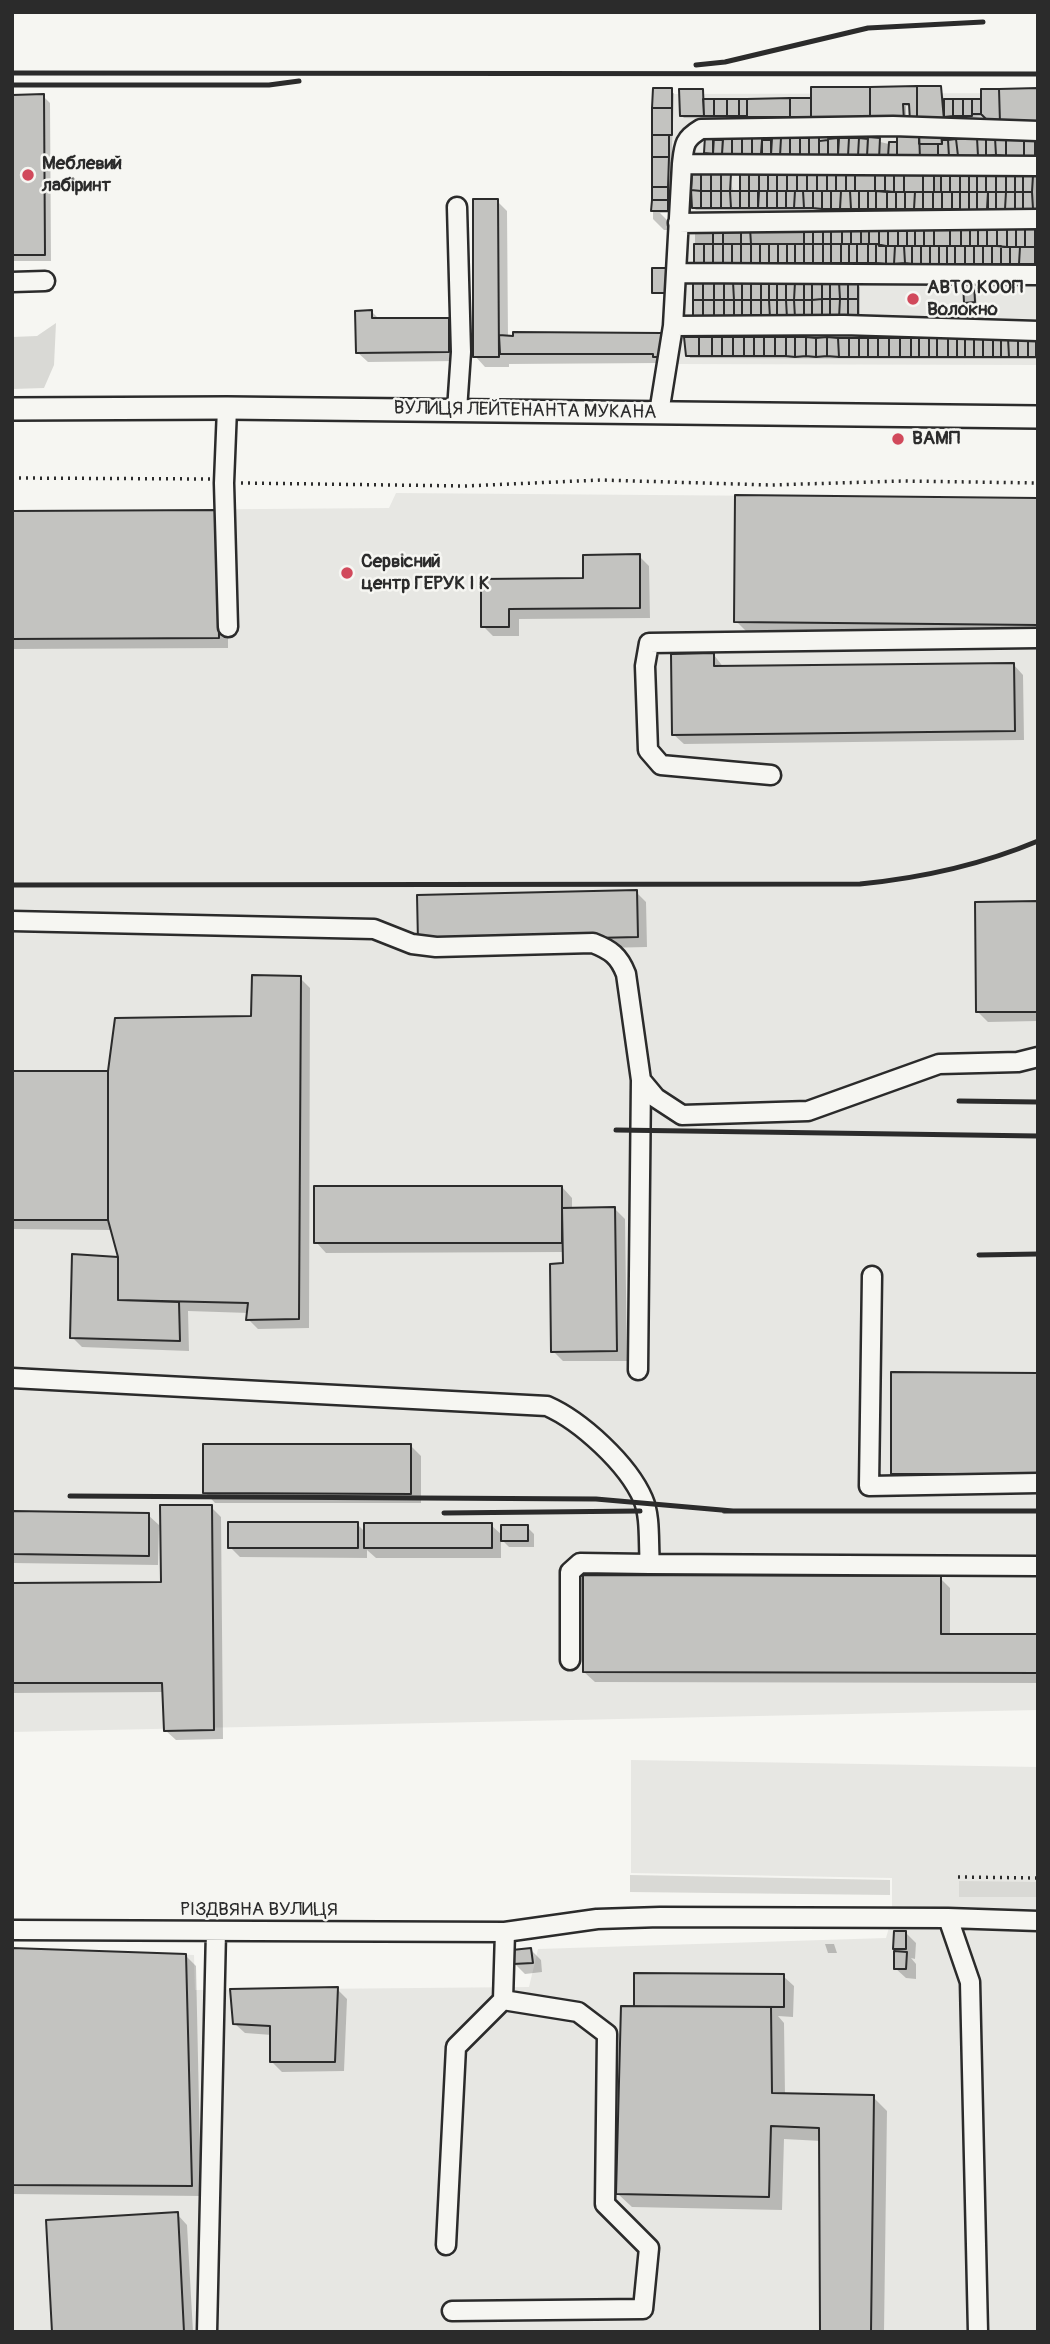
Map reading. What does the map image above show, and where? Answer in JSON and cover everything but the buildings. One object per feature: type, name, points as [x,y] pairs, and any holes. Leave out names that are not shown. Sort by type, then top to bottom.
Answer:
[{"type":"main road","name":"ВУЛИЦЯ ЛЕЙТЕНАНТА МУКАНА","points":[[12,409],[227,408],[1038,416]]},
{"type":"street","points":[[659,412],[673,326],[678,273],[678,223],[684,141],[701,129],[893,126],[1038,131]]},
{"type":"street","points":[[682,164],[1038,166]]},
{"type":"street","points":[[457,207],[461,352],[457,410]]},
{"type":"street","points":[[678,223],[1038,219]]},
{"type":"street","points":[[678,273],[1038,275]]},
{"type":"street","points":[[12,282],[45,281]]},
{"type":"street","points":[[673,326],[844,325],[1038,331]]},
{"type":"street","points":[[227,408],[224,483],[228,627]]},
{"type":"street","points":[[771,775],[661,765],[648,750],[645,666],[649,643],[1038,638]]},
{"type":"street","points":[[12,920],[374,929],[412,944],[436,947],[593,943],[610,950],[620,960],[626,974],[641,1080],[638,1370]]},
{"type":"street","points":[[641,1080],[656,1098],[682,1115],[808,1111],[939,1064],[1017,1062],[1038,1057]]},
{"type":"street","points":[[872,1276],[869,1486],[1038,1483]]},
{"type":"street","points":[[12,1378],[547,1406],[567,1415],[627,1471],[644,1501],[650,1564]]},
{"type":"street","points":[[570,1660],[570,1572],[580,1563],[1038,1566]]},
{"type":"street","name":"РІЗДВЯНА ВУЛИЦЯ","points":[[12,1930],[505,1932],[597,1919],[648,1917],[1038,1921]]},
{"type":"street","points":[[948,1918],[970,1982],[978,2332]]},
{"type":"street","points":[[207,2332],[216,1931]]},
{"type":"street","points":[[446,2245],[456,2047],[503,2000],[505,1932]]},
{"type":"street","points":[[452,2311],[643,2309],[649,2248],[605,2204],[607,2035],[578,2012],[503,2000]]},
{"type":"path","points":[[12,478],[201,478],[224,483],[465,486],[601,480],[771,485],[904,481],[1038,482]]},
{"type":"path","points":[[958,1877],[1038,1878]]},
{"type":"shaded area","points":[[1038,93],[1038,365],[674,364],[673,94]]},
{"type":"shaded area","points":[[56,323],[54,365],[44,388],[12,389],[12,337],[37,336]]},
{"type":"shaded area","points":[[396,493],[1038,498],[1038,1710],[12,1732],[12,511],[389,508]]},
{"type":"shaded area","points":[[631,1760],[1038,1767],[1038,2332],[12,2332],[12,1948],[194,1955],[195,1990],[529,1987],[538,1949],[886,1938],[892,1917],[892,1878],[631,1873]]},
{"type":"shaded area","points":[[630,1875],[890,1880],[890,1895],[630,1892]]},
{"type":"shaded area","points":[[959,1881],[1038,1882],[1038,1897],[959,1897]]},
{"type":"railway","points":[[696,65],[725,62],[868,28],[983,22]]},
{"type":"railway","points":[[12,73],[1038,74]]},
{"type":"railway","points":[[12,85],[269,85],[299,81]]},
{"type":"railway","points":[[12,885],[860,884],[951,869],[1038,841]]},
{"type":"railway","points":[[959,1101],[1038,1102]]},
{"type":"railway","points":[[616,1130],[1038,1136]]},
{"type":"railway","points":[[979,1255],[1038,1254]]},
{"type":"railway","points":[[70,1496],[596,1499],[733,1511]]},
{"type":"railway","points":[[444,1513],[640,1511]]},
{"type":"railway","points":[[724,1511],[1038,1511]]},
{"type":"place","name":"Меблевий лабіринт","points":[[28,175]]},
{"type":"place","name":"АВТО КООП Волокно","points":[[913,299]]},
{"type":"place","name":"ВАМП","points":[[898,439]]},
{"type":"place","name":"Сервісний центр ГЕРУК І К","points":[[347,573]]}]
